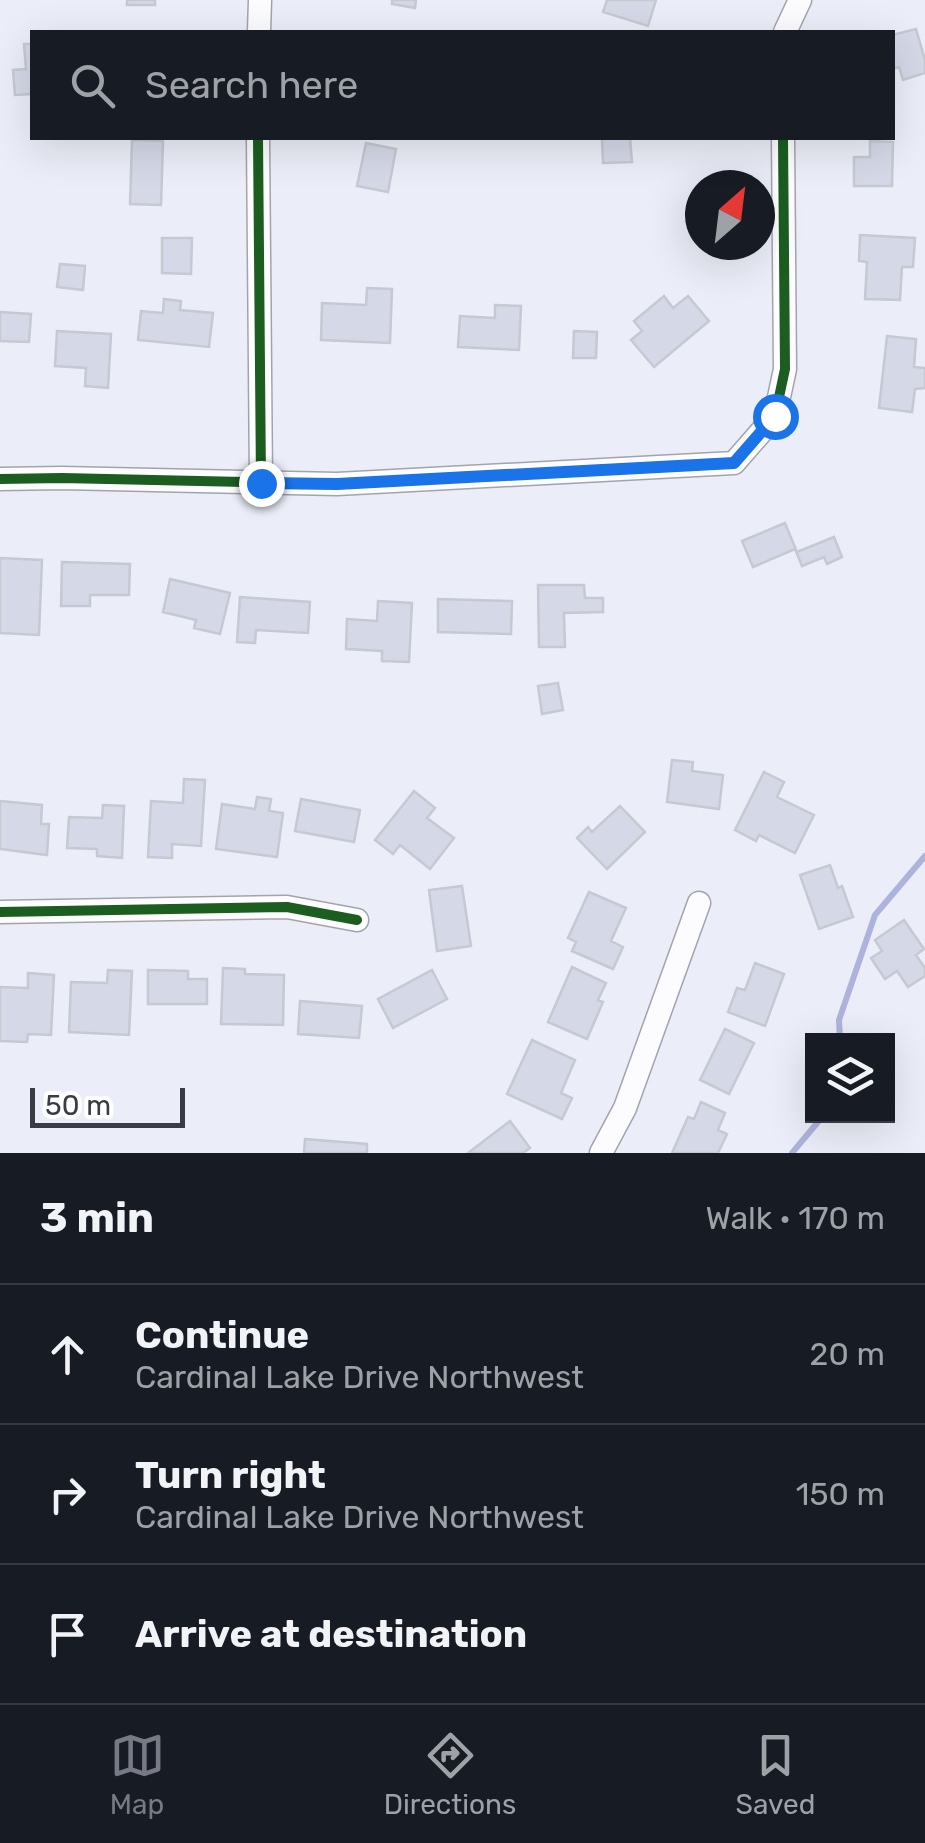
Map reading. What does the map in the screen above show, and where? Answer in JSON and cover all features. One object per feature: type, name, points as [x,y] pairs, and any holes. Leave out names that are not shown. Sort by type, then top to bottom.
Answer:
[{"type":"street","points":[[259,30],[260,0]]},
{"type":"street","points":[[786,30],[800,0]]},
{"type":"street","points":[[258,140],[261,483]]},
{"type":"street","points":[[0,479],[337,484],[734,463],[775,416],[784,370],[783,140]]},
{"type":"street","points":[[601,1153],[625,1108],[699,903]]},
{"type":"street","points":[[0,912],[287,908],[357,920]]},
{"type":"building","points":[[127,0],[155,0],[155,5],[127,5]]},
{"type":"building","points":[[392,0],[416,0],[415,8],[392,4]]},
{"type":"building","points":[[607,0],[656,0],[648,26],[603,12]]},
{"type":"building","points":[[916,29],[925,73],[903,80],[899,67],[895,68],[895,34]]},
{"type":"building","points":[[24,44],[30,44],[30,94],[15,95],[13,70],[26,69]]},
{"type":"building","points":[[132,140],[163,141],[161,205],[130,204]]},
{"type":"building","points":[[602,140],[630,140],[632,162],[603,163]]},
{"type":"building","points":[[870,141],[893,142],[892,186],[854,186],[854,157],[870,157]]},
{"type":"building","points":[[366,143],[396,149],[388,192],[357,186]]},
{"type":"building","points":[[860,235],[915,238],[913,267],[902,267],[900,300],[865,299],[867,262],[859,261]]},
{"type":"building","points":[[162,238],[192,238],[191,274],[162,273]]},
{"type":"building","points":[[60,264],[85,266],[83,290],[57,287]]},
{"type":"building","points":[[367,288],[392,289],[390,343],[321,340],[322,303],[366,305]]},
{"type":"building","points":[[664,296],[673,308],[688,296],[709,321],[654,367],[631,340],[642,331],[634,321]]},
{"type":"building","points":[[164,299],[181,301],[180,310],[213,313],[209,347],[138,340],[141,311],[163,313]]},
{"type":"building","points":[[495,305],[521,306],[519,350],[458,347],[460,316],[495,318]]},
{"type":"building","points":[[0,312],[31,314],[29,342],[0,341]]},
{"type":"building","points":[[57,331],[111,334],[108,388],[85,386],[86,368],[55,366]]},
{"type":"building","points":[[574,331],[597,332],[596,358],[573,358]]},
{"type":"building","points":[[887,336],[916,339],[914,367],[925,368],[925,388],[915,389],[912,412],[879,408]]},
{"type":"building","points":[[785,523],[797,552],[834,537],[842,557],[827,564],[824,557],[802,566],[795,549],[753,567],[742,541]]},
{"type":"building","points":[[0,558],[42,560],[39,635],[0,633]]},
{"type":"building","points":[[62,562],[130,564],[129,595],[90,595],[90,606],[61,606]]},
{"type":"building","points":[[170,579],[230,593],[220,634],[194,628],[196,620],[163,612]]},
{"type":"building","points":[[538,585],[584,585],[585,598],[603,598],[603,612],[564,613],[565,647],[539,647]]},
{"type":"building","points":[[240,597],[310,602],[308,633],[256,630],[255,643],[237,642]]},
{"type":"building","points":[[438,599],[512,601],[511,634],[438,632]]},
{"type":"building","points":[[378,601],[412,603],[409,662],[382,661],[382,651],[346,649],[347,619],[377,621]]},
{"type":"building","points":[[558,683],[563,710],[542,714],[538,686]]},
{"type":"building","points":[[672,760],[693,762],[692,771],[723,775],[719,809],[667,802]]},
{"type":"building","points":[[764,772],[784,782],[777,797],[814,815],[795,853],[759,835],[756,841],[735,830]]},
{"type":"building","points":[[184,779],[205,780],[201,846],[172,844],[172,858],[148,857],[151,801],[183,803]]},
{"type":"building","points":[[414,791],[435,808],[427,818],[454,838],[430,869],[400,845],[393,854],[375,840]]},
{"type":"building","points":[[257,797],[271,799],[269,811],[283,813],[277,857],[216,849],[222,804],[255,809]]},
{"type":"building","points":[[301,799],[360,810],[354,842],[295,831]]},
{"type":"building","points":[[0,801],[42,805],[41,824],[49,824],[47,855],[0,849]]},
{"type":"building","points":[[103,805],[124,806],[122,858],[97,856],[97,849],[67,848],[69,817],[102,818]]},
{"type":"building","points":[[620,806],[645,832],[607,869],[577,838],[588,827],[592,832]]},
{"type":"building","points":[[830,865],[853,917],[819,929],[800,875]]},
{"type":"building","points":[[462,886],[471,946],[437,951],[429,890]]},
{"type":"building","points":[[589,892],[626,908],[611,941],[623,947],[613,969],[572,951],[576,942],[568,938]]},
{"type":"building","points":[[904,920],[924,949],[916,955],[925,968],[925,976],[908,987],[897,971],[885,979],[871,958],[882,951],[875,940]]},
{"type":"building","points":[[755,963],[784,974],[765,1026],[728,1012],[737,988],[745,990]]},
{"type":"building","points":[[572,967],[606,983],[598,1000],[603,1002],[587,1039],[548,1022]]},
{"type":"building","points":[[223,968],[245,969],[245,974],[284,975],[283,1025],[221,1024]]},
{"type":"building","points":[[108,970],[132,971],[129,1035],[69,1032],[71,982],[107,983]]},
{"type":"building","points":[[148,970],[188,971],[188,979],[207,979],[207,1004],[148,1004]]},
{"type":"building","points":[[432,970],[447,999],[393,1028],[378,999]]},
{"type":"building","points":[[28,973],[54,975],[51,1035],[28,1034],[27,1042],[0,1041],[0,987],[28,988]]},
{"type":"building","points":[[300,1001],[362,1006],[359,1038],[298,1034]]},
{"type":"building","points":[[725,1029],[754,1043],[729,1094],[700,1080]]},
{"type":"building","points":[[532,1040],[575,1060],[561,1093],[572,1098],[562,1119],[507,1094]]},
{"type":"building","points":[[701,1102],[725,1113],[718,1130],[727,1134],[718,1153],[672,1153],[688,1117],[694,1119]]},
{"type":"building","points":[[510,1121],[530,1148],[523,1153],[468,1153]]},
{"type":"building","points":[[305,1139],[367,1144],[367,1153],[304,1153]]},
{"type":"waterway","points":[[840,1033],[839,1020],[875,915],[925,856]]},
{"type":"waterway","points":[[792,1153],[817,1123]]},
{"type":"cycle path","points":[[258,140],[261,483]]},
{"type":"cycle path","points":[[0,479],[337,484],[734,463],[775,416],[785,369],[783,140]]},
{"type":"cycle path","points":[[0,912],[287,907],[357,920]]},
{"type":"route","points":[[261,483],[337,484],[734,463],[775,416]]}]
